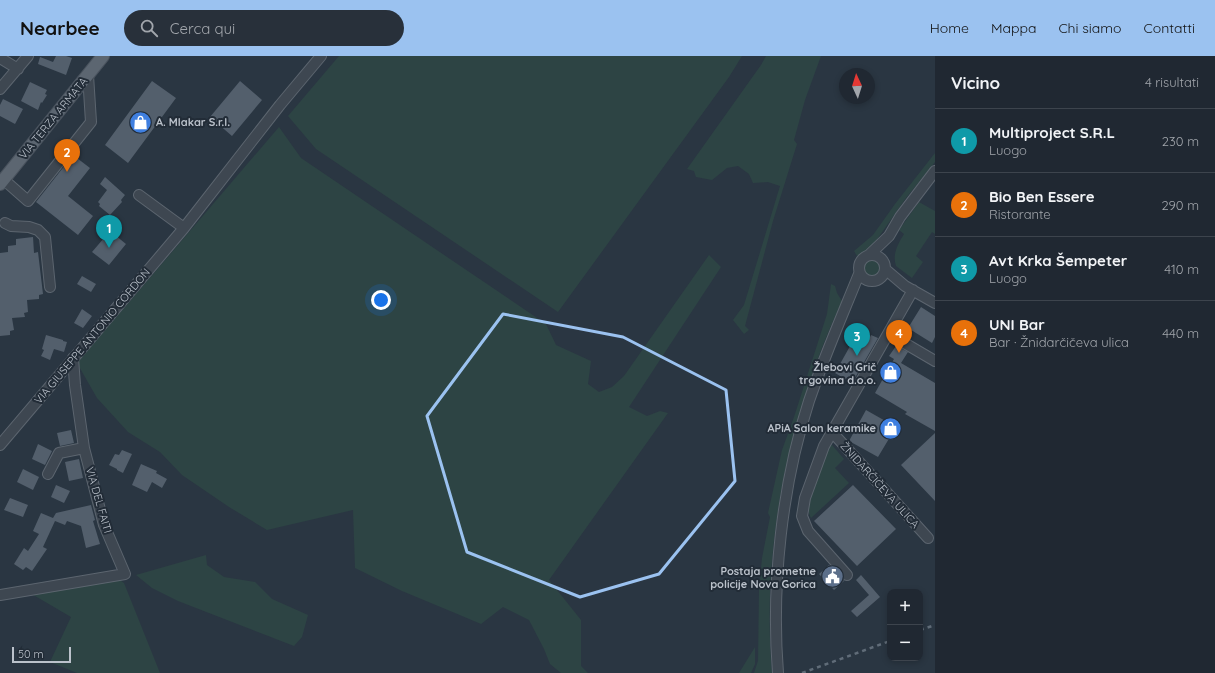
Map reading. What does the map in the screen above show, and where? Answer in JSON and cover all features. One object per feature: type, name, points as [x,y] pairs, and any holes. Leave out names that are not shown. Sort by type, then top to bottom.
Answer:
[{"type":"main road","name":"VIA TERZA ARMATA","points":[[2,182],[103,56]]},
{"type":"street","points":[[0,89],[28,56]]},
{"type":"street","name":"VIA GIUSEPPE ANTONIO CORDON","points":[[0,445],[184,228],[280,105],[321,56]]},
{"type":"street","points":[[0,58],[18,69]]},
{"type":"street","name":"VIA TERZA ARMATA","points":[[2,182],[28,201],[91,122],[88,74]]},
{"type":"street","points":[[778,671],[776,626],[780,536],[791,470],[809,402],[831,340],[859,274],[858,270],[860,261],[862,258],[870,254],[889,236],[900,217],[935,171]]},
{"type":"street","points":[[139,195],[184,228]]},
{"type":"street","points":[[2,221],[11,226],[29,227],[38,230],[45,237],[50,287]]},
{"type":"street","points":[[848,301],[884,273],[884,264],[889,236]]},
{"type":"street","points":[[870,254],[877,256],[909,288],[935,303]]},
{"type":"street","points":[[859,274],[864,280],[874,280],[909,288]]},
{"type":"street","name":"ŽNIDARČIČEVA ULICA","points":[[847,574],[808,531],[802,516],[805,498],[824,446],[889,334],[909,288]]},
{"type":"street","points":[[889,334],[935,361]]},
{"type":"street","name":"VIA DEL FAITI","points":[[0,595],[125,574],[104,526],[84,448],[75,385],[74,358]]},
{"type":"street","name":"ŽNIDARČIČEVA ULICA","points":[[832,432],[928,538]]},
{"type":"street","points":[[48,474],[59,453],[84,448]]},
{"type":"highlighted area","points":[[503,314],[623,337],[726,390],[735,481],[659,574],[580,597],[467,552],[427,416]]},
{"type":"green space","points":[[339,56],[742,56],[729,77],[558,312],[316,149],[288,116]]},
{"type":"green space","points":[[766,56],[821,56],[805,100],[794,140],[797,144],[773,221],[745,326],[749,330],[744,334],[733,320],[744,305],[780,186],[768,182],[753,183],[749,174],[738,166],[727,168],[712,180],[696,177],[694,171],[687,169]]},
{"type":"green space","points":[[279,127],[301,158],[546,324],[556,345],[591,361],[588,384],[599,392],[612,387],[624,376],[709,255],[721,267],[629,407],[647,416],[660,411],[668,413],[549,580],[581,620],[581,666],[588,673],[561,673],[550,664],[529,620],[503,607],[481,624],[402,591],[355,568],[353,510],[267,530],[229,507],[182,475],[160,452],[128,432],[97,398],[77,363]]},
{"type":"green space","points":[[935,153],[935,162],[906,198],[872,246],[857,256],[854,251],[873,235]]},
{"type":"green space","points":[[919,202],[935,211],[935,234],[932,232],[916,256],[923,262],[912,278],[896,266],[895,253],[904,234],[899,230]]},
{"type":"green space","points":[[872,260],[879,265],[880,268],[875,275],[872,276],[865,271],[864,268],[869,261]]},
{"type":"green space","points":[[831,284],[835,286],[842,301],[823,345],[807,389],[783,482],[775,530],[771,577],[770,625],[772,673],[754,673],[758,661],[759,590],[762,558],[770,517],[768,513],[782,450],[827,314]]},
{"type":"green space","points":[[832,445],[844,459],[835,468],[849,483],[811,518],[808,503],[810,493],[816,473],[827,448]]},
{"type":"green space","points":[[206,555],[207,565],[224,577],[255,582],[272,599],[308,615],[302,637],[294,646],[178,601],[152,588],[136,575]]},
{"type":"green space","points":[[117,578],[124,583],[160,673],[77,673],[50,662],[71,617],[30,593]]},
{"type":"green space","points":[[755,647],[755,664],[751,673],[739,673]]},
{"type":"building","points":[[56,56],[66,56],[72,58],[66,75],[38,64],[40,57],[53,62]]},
{"type":"building","name":"A. Mlakar S.r.l.","points":[[152,81],[176,98],[128,163],[105,145]]},
{"type":"building","points":[[240,81],[262,100],[232,136],[210,117]]},
{"type":"building","points":[[30,82],[47,90],[45,94],[47,95],[42,103],[41,102],[38,110],[21,101]]},
{"type":"building","points":[[3,99],[23,109],[15,124],[0,116],[0,105]]},
{"type":"building","points":[[73,155],[90,168],[68,196],[93,216],[78,235],[36,202]]},
{"type":"building","points":[[105,177],[125,195],[121,200],[122,202],[110,215],[99,206],[100,204],[98,202],[107,190],[100,184]]},
{"type":"building","points":[[110,231],[126,244],[109,265],[92,252]]},
{"type":"building","points":[[33,237],[34,253],[38,252],[43,294],[39,295],[39,299],[27,300],[28,312],[24,313],[25,317],[12,318],[14,330],[10,331],[10,335],[0,336],[0,253],[8,252],[8,246],[16,245],[16,239]]},
{"type":"building","points":[[82,276],[96,284],[91,292],[77,284]]},
{"type":"building","points":[[921,307],[935,316],[935,337],[932,343],[908,328]]},
{"type":"building","points":[[82,309],[92,316],[83,328],[74,323]]},
{"type":"building","points":[[859,330],[870,337],[871,335],[878,338],[852,383],[835,373]]},
{"type":"building","points":[[46,335],[67,342],[64,352],[54,349],[50,360],[41,356],[44,350],[42,349]]},
{"type":"building","points":[[896,346],[908,352],[901,363],[935,383],[935,431],[905,414],[907,412],[875,393],[894,359],[889,356]]},
{"type":"building","points":[[866,410],[896,427],[878,457],[849,441]]},
{"type":"building","points":[[71,430],[74,443],[60,446],[57,433]]},
{"type":"building","points":[[935,433],[935,501],[901,465]]},
{"type":"building","points":[[38,444],[52,451],[45,465],[32,459]]},
{"type":"building","points":[[122,450],[132,454],[123,473],[109,465],[115,454],[119,455]]},
{"type":"building","points":[[79,459],[83,478],[69,481],[65,462]]},
{"type":"building","points":[[141,464],[157,471],[156,473],[167,479],[162,488],[152,482],[147,492],[132,485]]},
{"type":"building","points":[[23,469],[39,477],[33,490],[17,482]]},
{"type":"building","points":[[56,485],[70,491],[64,503],[51,497]]},
{"type":"building","points":[[853,485],[896,529],[857,566],[814,521]]},
{"type":"building","points":[[10,498],[28,505],[23,517],[4,510]]},
{"type":"building","points":[[91,505],[95,520],[93,521],[100,544],[86,548],[81,526],[67,521],[65,525],[55,521],[43,547],[47,549],[32,571],[26,567],[23,570],[14,564],[24,548],[28,551],[39,534],[33,531],[41,513],[53,518],[56,513]]},
{"type":"building","name":"Postaja prometne policije Nova Gorica","points":[[829,565],[844,581],[834,590],[819,574]]},
{"type":"building","points":[[861,575],[880,597],[857,617],[851,611],[869,595],[856,580]]},
{"type":"railway","points":[[923,629],[935,625]]},
{"type":"railway","points":[[802,673],[887,642]]},
{"type":"place","name":"A. Mlakar S.r.l.","points":[[140,122]]},
{"type":"place","name":"Bio Ben Essere","points":[[67,172]]},
{"type":"place","name":"Multiproject S.R.L","points":[[109,248]]},
{"type":"place","name":"UNI Bar","points":[[899,353]]},
{"type":"place","name":"Avt Krka Šempeter","points":[[857,356]]},
{"type":"place","name":"Žlebovi Grič trgovina d.o.o.","points":[[891,373]]},
{"type":"place","name":"APiA Salon keramike","points":[[891,428]]},
{"type":"place","name":"Postaja prometne policije Nova Gorica","points":[[832,577]]}]
